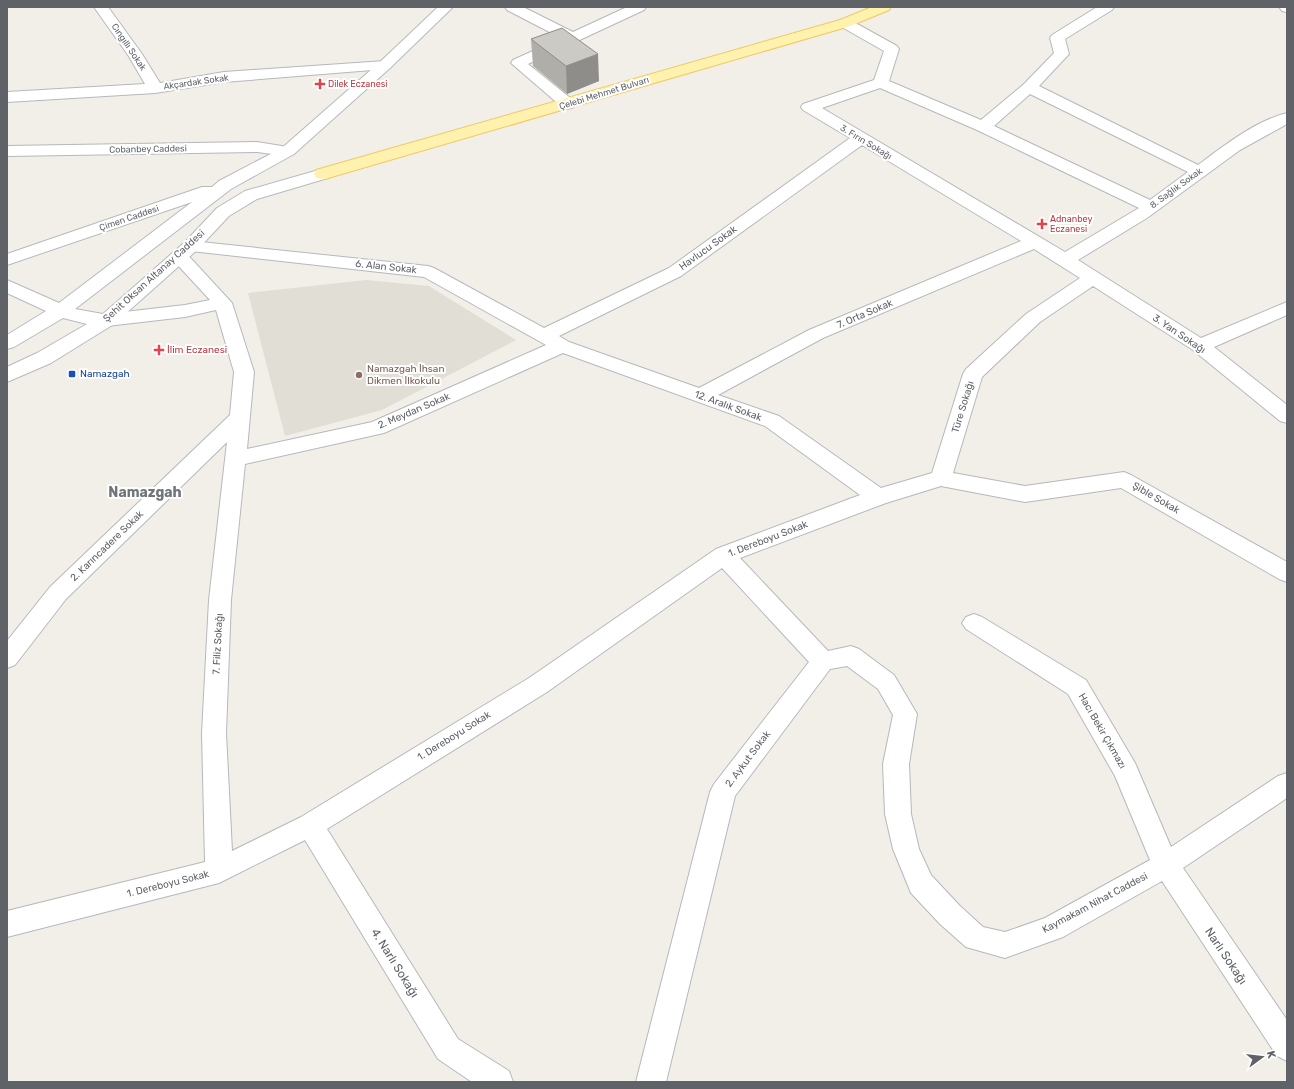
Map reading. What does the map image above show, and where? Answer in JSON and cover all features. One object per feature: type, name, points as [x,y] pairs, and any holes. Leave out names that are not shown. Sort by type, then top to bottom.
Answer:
[{"type":"main road","name":"Çelebi Mehmet Bulvarı","points":[[322,174],[845,23],[884,7]]},
{"type":"street","name":"Cıngıllı Sokak","points":[[101,7],[135,54],[155,88]]},
{"type":"street","points":[[7,344],[60,311],[225,185],[288,151],[385,65],[446,7]]},
{"type":"street","points":[[512,7],[573,38]]},
{"type":"street","points":[[983,127],[1029,87],[1062,54],[1057,38],[1107,7]]},
{"type":"street","points":[[568,104],[518,63],[635,8]]},
{"type":"street","points":[[845,23],[892,49],[881,83],[983,127],[1151,207]]},
{"type":"street","name":"Akçardak Sokak","points":[[7,96],[155,88],[224,77],[385,65]]},
{"type":"street","name":"3. Fırın Sokağı","points":[[881,83],[809,107],[860,139],[1065,260]]},
{"type":"street","points":[[1029,87],[1198,172]]},
{"type":"street","name":"8. Sağlık Sokak","points":[[1065,260],[1151,207],[1198,172],[1266,126],[1287,118]]},
{"type":"street","name":"Havlucu Sokak","points":[[543,336],[675,272],[860,139]]},
{"type":"street","name":"Cobanbey Caddesi","points":[[7,151],[256,147],[288,151]]},
{"type":"street","name":"Şehit Oksan Altanay Caddesi","points":[[7,375],[44,358],[107,320],[185,251],[223,212],[251,195],[322,174]]},
{"type":"street","points":[[225,185],[251,195]]},
{"type":"street","name":"Çimen Caddesi","points":[[7,260],[225,185]]},
{"type":"street","name":"7. Orta Sokak","points":[[700,396],[816,334],[1035,242]]},
{"type":"street","points":[[185,251],[223,303],[244,372],[240,417]]},
{"type":"street","name":"6. Alan Sokak","points":[[185,251],[428,272],[562,346]]},
{"type":"street","name":"3. Yan Sokağı","points":[[1065,260],[1200,346],[1287,416]]},
{"type":"street","name":"Türe Sokağı","points":[[941,478],[973,374],[1033,318],[1093,277]]},
{"type":"street","points":[[7,286],[60,311],[79,317],[107,320],[185,311],[223,303]]},
{"type":"street","points":[[1200,346],[1287,308]]},
{"type":"street","name":"12. Aralık Sokak","points":[[562,346],[772,421],[878,497]]},
{"type":"street","name":"2. Meydan Sokak","points":[[236,459],[377,428],[562,346]]},
{"type":"street","name":"7. Filiz Sokağı","points":[[219,871],[214,733],[220,600],[240,417]]},
{"type":"street","name":"2. Karıncadere Sokak","points":[[7,658],[58,593],[240,417]]},
{"type":"street","points":[[878,497],[941,478]]},
{"type":"street","name":"Şible Sokak","points":[[941,478],[1025,494],[1124,480],[1287,572]]},
{"type":"street","name":"1. Dereboyu Sokak","points":[[7,924],[219,871],[310,825],[538,685],[724,555],[878,497]]},
{"type":"street","points":[[724,555],[823,661]]},
{"type":"street","name":"Hacı Bekir Çıkmazı","points":[[974,623],[1077,687],[1126,771],[1166,865]]},
{"type":"street","name":"Kaymakam Nihat Caddesi","points":[[823,661],[851,656],[886,682],[905,714],[896,764],[898,814],[906,849],[921,884],[950,915],[976,938],[1005,945],[1053,928],[1166,865],[1287,784]]},
{"type":"street","name":"2. Aykut Sokak","points":[[651,1082],[723,792],[823,661]]},
{"type":"street","name":"4. Narlı Sokağı","points":[[310,825],[448,1049],[498,1082]]},
{"type":"street","name":"Narlı Sokağı","points":[[1166,865],[1287,1046]]},
{"type":"shaded area","name":"Namazgah İhsan Dikmen İlkokulu","points":[[366,280],[429,286],[516,340],[382,410],[285,436],[248,293]]},
{"type":"building","points":[[562,28],[598,54],[566,66],[531,39]]},
{"type":"place","name":"Dilek Eczanesi","points":[[320,84]]},
{"type":"place","name":"Adnanbey Eczanesi","points":[[1042,224]]},
{"type":"place","name":"İlim Eczanesi","points":[[159,350]]},
{"type":"place","name":"Namazgah","points":[[72,374]]},
{"type":"place","name":"Namazgah İhsan Dikmen İlkokulu","points":[[359,375]]},
{"type":"district","name":"Namazgah","points":[[145,492]]}]
